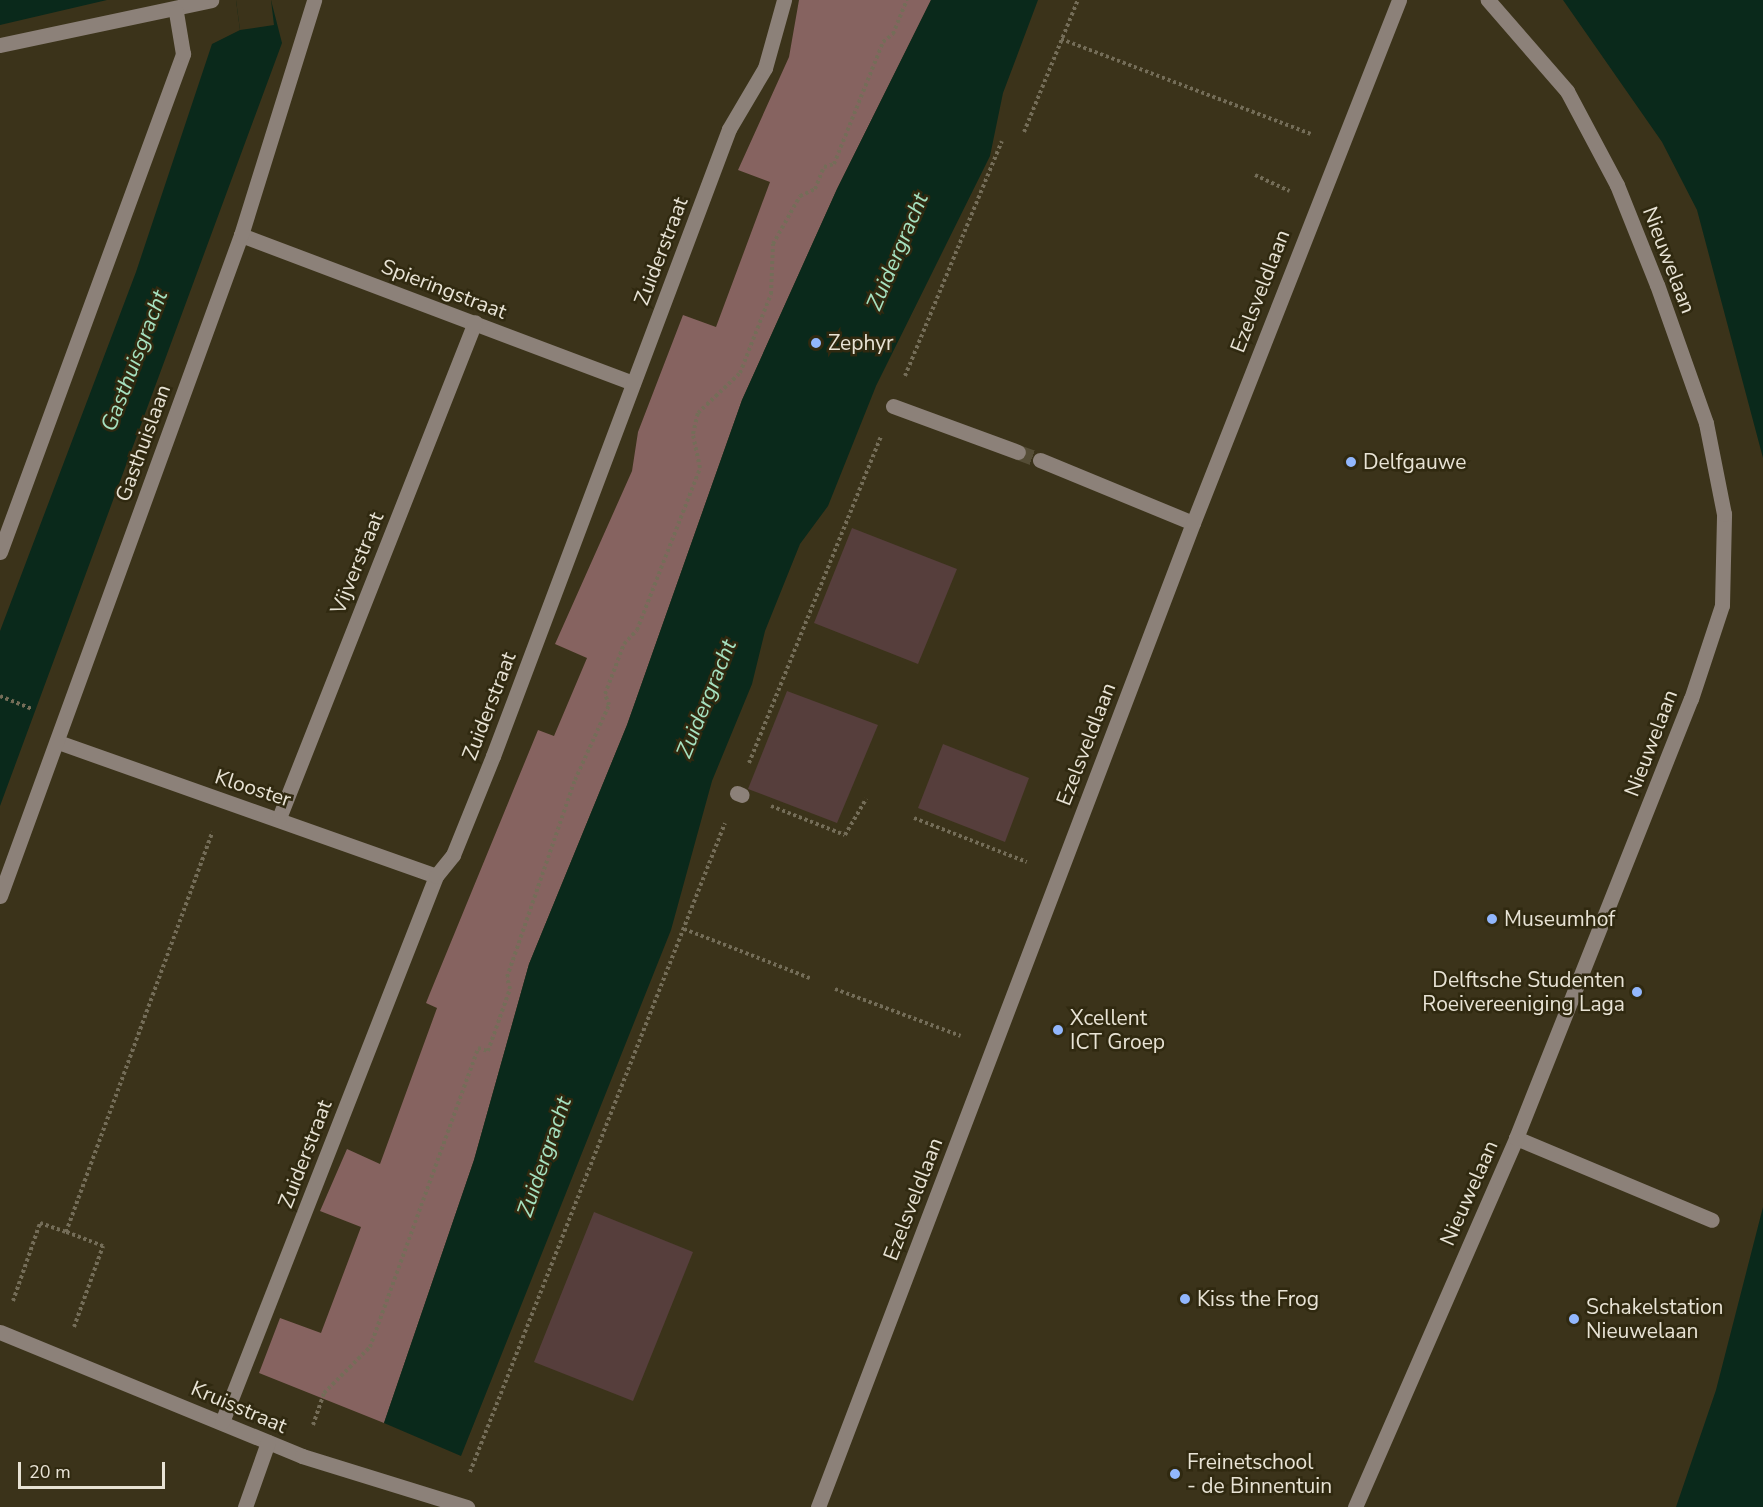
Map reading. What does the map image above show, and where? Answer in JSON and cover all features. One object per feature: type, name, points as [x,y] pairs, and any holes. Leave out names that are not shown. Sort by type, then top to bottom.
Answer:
[{"type":"street","points":[[0,45],[176,12],[211,0]]},
{"type":"street","name":"Gasthuislaan","points":[[0,896],[241,235],[314,0]]},
{"type":"street","name":"Zuiderstraat","points":[[222,1422],[436,876],[453,855],[493,756],[729,129],[765,69],[784,0]]},
{"type":"street","name":"Ezelsveldlaan","points":[[818,1507],[1193,523],[1399,0]]},
{"type":"street","name":"Nieuwelaan","points":[[1354,1507],[1516,1138],[1691,699],[1722,605],[1724,514],[1706,423],[1617,184],[1567,90],[1488,0]]},
{"type":"street","points":[[0,552],[183,54],[176,12]]},
{"type":"street","name":"Spieringstraat","points":[[241,235],[633,383]]},
{"type":"street","name":"Vijverstraat","points":[[279,818],[475,322]]},
{"type":"street","points":[[893,406],[1018,452]]},
{"type":"street","points":[[1040,460],[1193,523]]},
{"type":"street","name":"Klooster","points":[[58,742],[223,802],[279,818],[436,876]]},
{"type":"street","points":[[1516,1138],[1712,1220]]},
{"type":"street","name":"Kruisstraat","points":[[1,1333],[63,1356],[302,1456],[467,1507]]},
{"type":"street","points":[[245,1507],[268,1442]]},
{"type":"path","points":[[302,1456],[324,1393],[370,1347],[478,1048],[488,1051],[510,989],[507,977],[576,780],[609,705],[605,694],[624,644],[637,630],[700,468],[693,434],[698,413],[740,373],[771,294],[773,244],[800,196],[815,189],[824,167],[834,164],[883,42],[893,34],[907,0]]},
{"type":"path","points":[[1024,132],[1078,0]]},
{"type":"path","points":[[1061,39],[1340,145]]},
{"type":"path","points":[[0,696],[39,711]]},
{"type":"path","points":[[739,794],[845,835],[866,799]]},
{"type":"path","points":[[66,1232],[223,802]]},
{"type":"path","points":[[914,818],[1059,873]]},
{"type":"path","points":[[686,930],[810,978]]},
{"type":"path","points":[[835,989],[993,1047]]},
{"type":"path","points":[[1,1333],[39,1223],[66,1232],[103,1246],[63,1356]]},
{"type":"shaded area","points":[[799,0],[931,0],[837,189],[742,400],[627,725],[529,964],[474,1160],[384,1423],[259,1373],[280,1318],[321,1333],[361,1227],[320,1211],[347,1149],[380,1164],[437,1008],[426,1003],[430,993],[538,730],[554,736],[587,658],[555,644],[632,471],[638,432],[683,315],[716,327],[770,182],[738,170],[789,57]]},
{"type":"shaded area","points":[[852,528],[957,569],[918,664],[814,623]]},
{"type":"shaded area","points":[[787,691],[878,725],[837,823],[748,789]]},
{"type":"shaded area","points":[[943,744],[1029,778],[1005,842],[918,808]]},
{"type":"shaded area","points":[[594,1212],[693,1252],[633,1401],[534,1362]]},
{"type":"water","points":[[0,0],[107,0],[0,25]]},
{"type":"water","name":"Gasthuisgracht","points":[[236,0],[271,0],[282,43],[0,806],[0,631],[136,272],[212,44],[240,30]]},
{"type":"water","name":"Zuidergracht","points":[[931,0],[1038,0],[1003,93],[990,156],[876,386],[828,506],[800,544],[765,631],[752,684],[712,781],[671,930],[461,1456],[384,1423],[474,1160],[529,964],[627,725],[742,400],[837,189]]},
{"type":"water","points":[[1563,0],[1763,0],[1763,458],[1697,210],[1662,142]]},
{"type":"water","points":[[1763,1207],[1763,1507],[1676,1507],[1716,1390]]},
{"type":"pier","points":[[236,0],[271,0],[274,25],[240,30]]},
{"type":"tunnel","points":[[1018,452],[1040,460]]},
{"type":"place","name":"Zephyr","points":[[816,343]]},
{"type":"place","name":"Delfgauwe","points":[[1351,462]]},
{"type":"place","name":"Museumhof","points":[[1492,919]]},
{"type":"place","name":"Delftsche Studenten Roeivereeniging Laga","points":[[1637,992]]},
{"type":"place","name":"Xcellent ICT Groep","points":[[1058,1030]]},
{"type":"place","name":"Kiss the Frog","points":[[1185,1299]]},
{"type":"place","name":"Schakelstation Nieuwelaan","points":[[1574,1319]]},
{"type":"place","name":"Freinetschool - de Binnentuin","points":[[1175,1474]]}]
